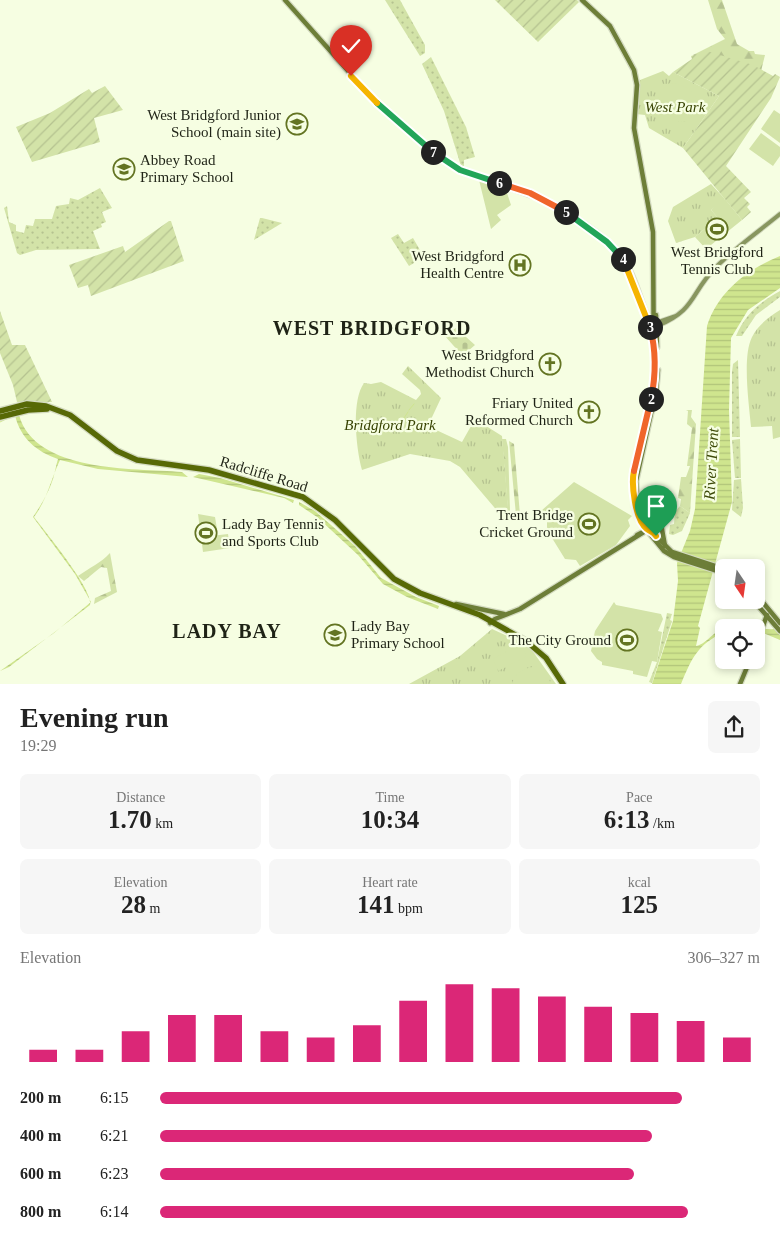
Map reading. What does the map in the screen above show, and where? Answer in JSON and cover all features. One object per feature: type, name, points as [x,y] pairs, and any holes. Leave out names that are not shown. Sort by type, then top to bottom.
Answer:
[{"type":"highway","name":"Radcliffe Road","points":[[0,411],[28,407],[52,410],[83,424],[117,451],[136,460],[209,470],[304,497],[335,520],[394,578],[420,593],[492,623]]},
{"type":"highway","name":"Radcliffe Road","points":[[0,417],[8,411]]},
{"type":"highway","name":"Radcliffe Road","points":[[443,602],[456,604],[492,623]]},
{"type":"highway","points":[[492,623],[536,649],[554,669],[562,684]]},
{"type":"main road","points":[[285,0],[351,76],[405,129],[446,162],[541,199],[573,217],[617,251],[626,265],[642,304],[653,322],[658,382],[636,475],[637,496],[649,525],[646,531],[637,538]]},
{"type":"main road","points":[[583,0],[610,26],[635,76],[634,123],[653,226],[654,382],[640,438],[632,482],[635,503],[646,531],[655,542]]},
{"type":"main road","points":[[653,322],[676,316],[690,305],[718,266],[780,214]]},
{"type":"main road","points":[[642,304],[650,307],[654,301]]},
{"type":"main road","points":[[637,496],[651,517],[661,524],[665,546]]},
{"type":"main road","points":[[492,623],[501,617],[511,614],[646,531]]},
{"type":"main road","points":[[646,531],[673,555]]},
{"type":"main road","points":[[631,540],[646,537],[673,555],[715,568]]},
{"type":"main road","points":[[765,603],[780,623]]},
{"type":"main road","name":"Radcliffe Road","points":[[456,604],[496,614],[511,614]]},
{"type":"main road","points":[[762,609],[780,631]]},
{"type":"main road","points":[[765,622],[767,615]]},
{"type":"main road","points":[[765,626],[772,622]]},
{"type":"main road","points":[[740,684],[746,669]]},
{"type":"green space","points":[[385,0],[400,0],[425,45],[425,53],[420,56]]},
{"type":"green space","points":[[495,0],[577,0],[579,2],[538,42]]},
{"type":"green space","points":[[708,0],[722,0],[737,44],[749,51],[754,51],[755,54],[765,55],[761,71],[696,58],[693,55],[725,39],[717,29]]},
{"type":"green space","points":[[707,51],[753,65],[773,76],[775,74],[780,77],[771,98],[726,166],[751,192],[744,198],[750,204],[747,207],[751,212],[742,220],[683,148],[719,96],[673,72],[692,59],[691,56]]},
{"type":"green space","points":[[431,57],[466,127],[475,157],[464,160],[464,166],[461,166],[444,111],[422,64]]},
{"type":"green space","name":"West Park","points":[[663,71],[669,76],[673,72],[719,96],[683,148],[649,128],[645,115],[636,114],[640,80]]},
{"type":"green space","points":[[670,83],[681,85],[695,95],[697,106],[695,112],[688,120],[680,122],[672,120],[660,108],[659,99],[662,91]]},
{"type":"green space","points":[[105,86],[123,110],[94,118],[100,142],[32,162],[16,127],[50,113],[89,89],[92,93]]},
{"type":"green space","points":[[774,110],[780,114],[780,143],[761,129]]},
{"type":"green space","points":[[761,133],[780,147],[780,156],[773,166],[749,149]]},
{"type":"green space","points":[[479,180],[506,190],[511,205],[497,215],[501,220],[491,229]]},
{"type":"green space","points":[[711,184],[725,199],[711,210],[718,218],[695,237],[676,243],[668,221],[673,207]]},
{"type":"green space","points":[[100,188],[112,208],[102,212],[106,222],[101,224],[102,227],[93,231],[100,249],[36,250],[20,255],[17,253],[4,208],[7,206],[9,222],[16,225],[16,231],[24,233],[26,225],[33,226],[35,219],[52,219],[56,206],[69,204],[70,198],[78,200]]},
{"type":"green space","name":"West Bridgford Tennis Club","points":[[720,196],[723,200],[725,199],[742,220],[706,249],[695,237],[718,218],[711,210],[714,207],[711,203]]},
{"type":"green space","points":[[260,218],[282,223],[254,240]]},
{"type":"green space","points":[[171,221],[184,261],[91,296],[88,285],[78,288],[69,265],[123,246],[125,252]]},
{"type":"green space","points":[[398,234],[404,243],[413,238],[424,257],[409,266],[391,238]]},
{"type":"green space","points":[[780,291],[780,297],[756,315],[742,336],[736,336],[744,321],[754,309]]},
{"type":"green space","points":[[780,310],[780,437],[773,439],[772,426],[751,427],[747,356],[754,333],[764,322]]},
{"type":"green space","points":[[0,311],[12,345],[25,345],[52,402],[17,402],[13,385],[0,353]]},
{"type":"green space","points":[[456,328],[475,345],[468,351],[470,353],[467,356],[461,354],[444,335]]},
{"type":"green space","points":[[738,360],[740,437],[732,437],[732,372],[733,364]]},
{"type":"green space","name":"Bridgford Park","points":[[408,366],[441,398],[426,430],[431,433],[434,429],[462,442],[475,419],[502,436],[509,519],[505,520],[460,467],[450,461],[410,454],[362,470],[356,425],[357,401],[360,391],[364,383],[381,382],[416,400],[421,394],[420,390],[402,374]]},
{"type":"green space","points":[[686,410],[692,410],[691,417],[696,424],[690,513],[680,506],[681,499],[678,498],[681,477],[686,477],[690,466],[687,466],[692,428],[687,424],[688,411]]},
{"type":"green space","points":[[502,439],[506,439],[508,447],[510,511],[508,510]]},
{"type":"green space","points":[[740,439],[741,478],[735,478],[732,440]]},
{"type":"green space","points":[[509,441],[514,444],[520,515],[516,515]]},
{"type":"green space","points":[[741,479],[743,508],[741,517],[732,510],[734,480]]},
{"type":"green space","name":"Trent Bridge Cricket Ground","points":[[574,482],[632,516],[628,520],[630,526],[616,545],[580,566],[576,560],[565,559],[552,538],[547,537],[547,518],[543,516],[545,513],[541,511]]},
{"type":"green space","points":[[680,506],[690,513],[682,531],[673,535],[669,534],[670,525],[674,524],[675,512]]},
{"type":"green space","name":"Lady Bay Tennis and Sports Club","points":[[198,514],[215,517],[217,529],[210,530],[211,536],[228,534],[230,548],[203,552]]},
{"type":"green space","points":[[110,553],[117,592],[94,604],[95,598],[111,591],[107,568],[101,567],[84,581],[78,576],[99,563]]},
{"type":"green space","name":"The City Ground","points":[[614,602],[616,605],[661,614],[663,619],[658,631],[662,632],[657,662],[652,661],[647,677],[633,674],[633,671],[602,665],[602,662],[591,651],[595,631]]},
{"type":"green space","points":[[667,613],[672,614],[670,620],[672,621],[652,683],[649,682],[657,662]]},
{"type":"green space","points":[[492,629],[529,646],[556,684],[409,684],[460,656]]},
{"type":"green space","points":[[520,644],[527,656],[498,671],[493,659]]},
{"type":"green space","points":[[539,666],[546,672],[551,684],[512,684],[522,670]]},
{"type":"water","name":"River Trent","points":[[780,256],[780,288],[748,310],[731,338],[729,410],[732,502],[698,626],[700,628],[696,646],[715,633],[715,637],[696,653],[681,684],[652,684],[673,621],[678,581],[677,563],[690,531],[695,509],[707,326],[712,313],[726,292],[746,275]]},
{"type":"water","points":[[15,415],[19,415],[29,434],[44,448],[65,457],[88,464],[113,468],[182,472],[188,477],[98,469],[60,460],[54,473],[58,459],[36,448],[25,437]]},
{"type":"water","points":[[199,474],[220,478],[294,500],[293,503],[284,498],[193,477]]},
{"type":"water","points":[[46,496],[34,517],[77,575],[89,599],[75,574],[33,517]]},
{"type":"water","points":[[299,502],[315,511],[355,546],[381,578],[416,597],[439,606],[438,609],[407,597],[383,584],[358,555],[317,517],[299,505]]},
{"type":"water","points":[[90,603],[90,605],[60,628]]},
{"type":"water","points":[[765,629],[774,629],[780,635],[780,640],[765,634]]},
{"type":"water","points":[[47,638],[9,667],[0,671]]},
{"type":"waterway","points":[[409,410],[414,404]]},
{"type":"waterway","points":[[406,428],[408,423],[404,418],[408,412]]},
{"type":"waterway","points":[[0,422],[10,417]]},
{"type":"place","name":"West Bridgford Junior School (main site)","points":[[297,124]]},
{"type":"place","name":"Abbey Road Primary School","points":[[124,169]]},
{"type":"place","name":"West Bridgford Tennis Club","points":[[717,229]]},
{"type":"place","name":"West Bridgford Health Centre","points":[[520,265]]},
{"type":"place","name":"West Bridgford Methodist Church","points":[[550,364]]},
{"type":"place","name":"Friary United Reformed Church","points":[[589,412]]},
{"type":"place","name":"Trent Bridge Cricket Ground","points":[[589,524]]},
{"type":"place","name":"Lady Bay Tennis and Sports Club","points":[[206,533]]},
{"type":"place","name":"Lady Bay Primary School","points":[[335,635]]},
{"type":"place","name":"The City Ground","points":[[627,640]]},
{"type":"district","name":"WEST BRIDGFORD","points":[[372,328]]},
{"type":"district","name":"LADY BAY","points":[[227,631]]},
{"type":"route","points":[[351,76],[389,114],[446,162],[492,181],[530,193],[547,202],[568,214],[607,242],[624,260],[654,336],[654,382],[641,431],[632,485],[635,503],[640,516],[647,529],[651,530],[656,536]]}]
